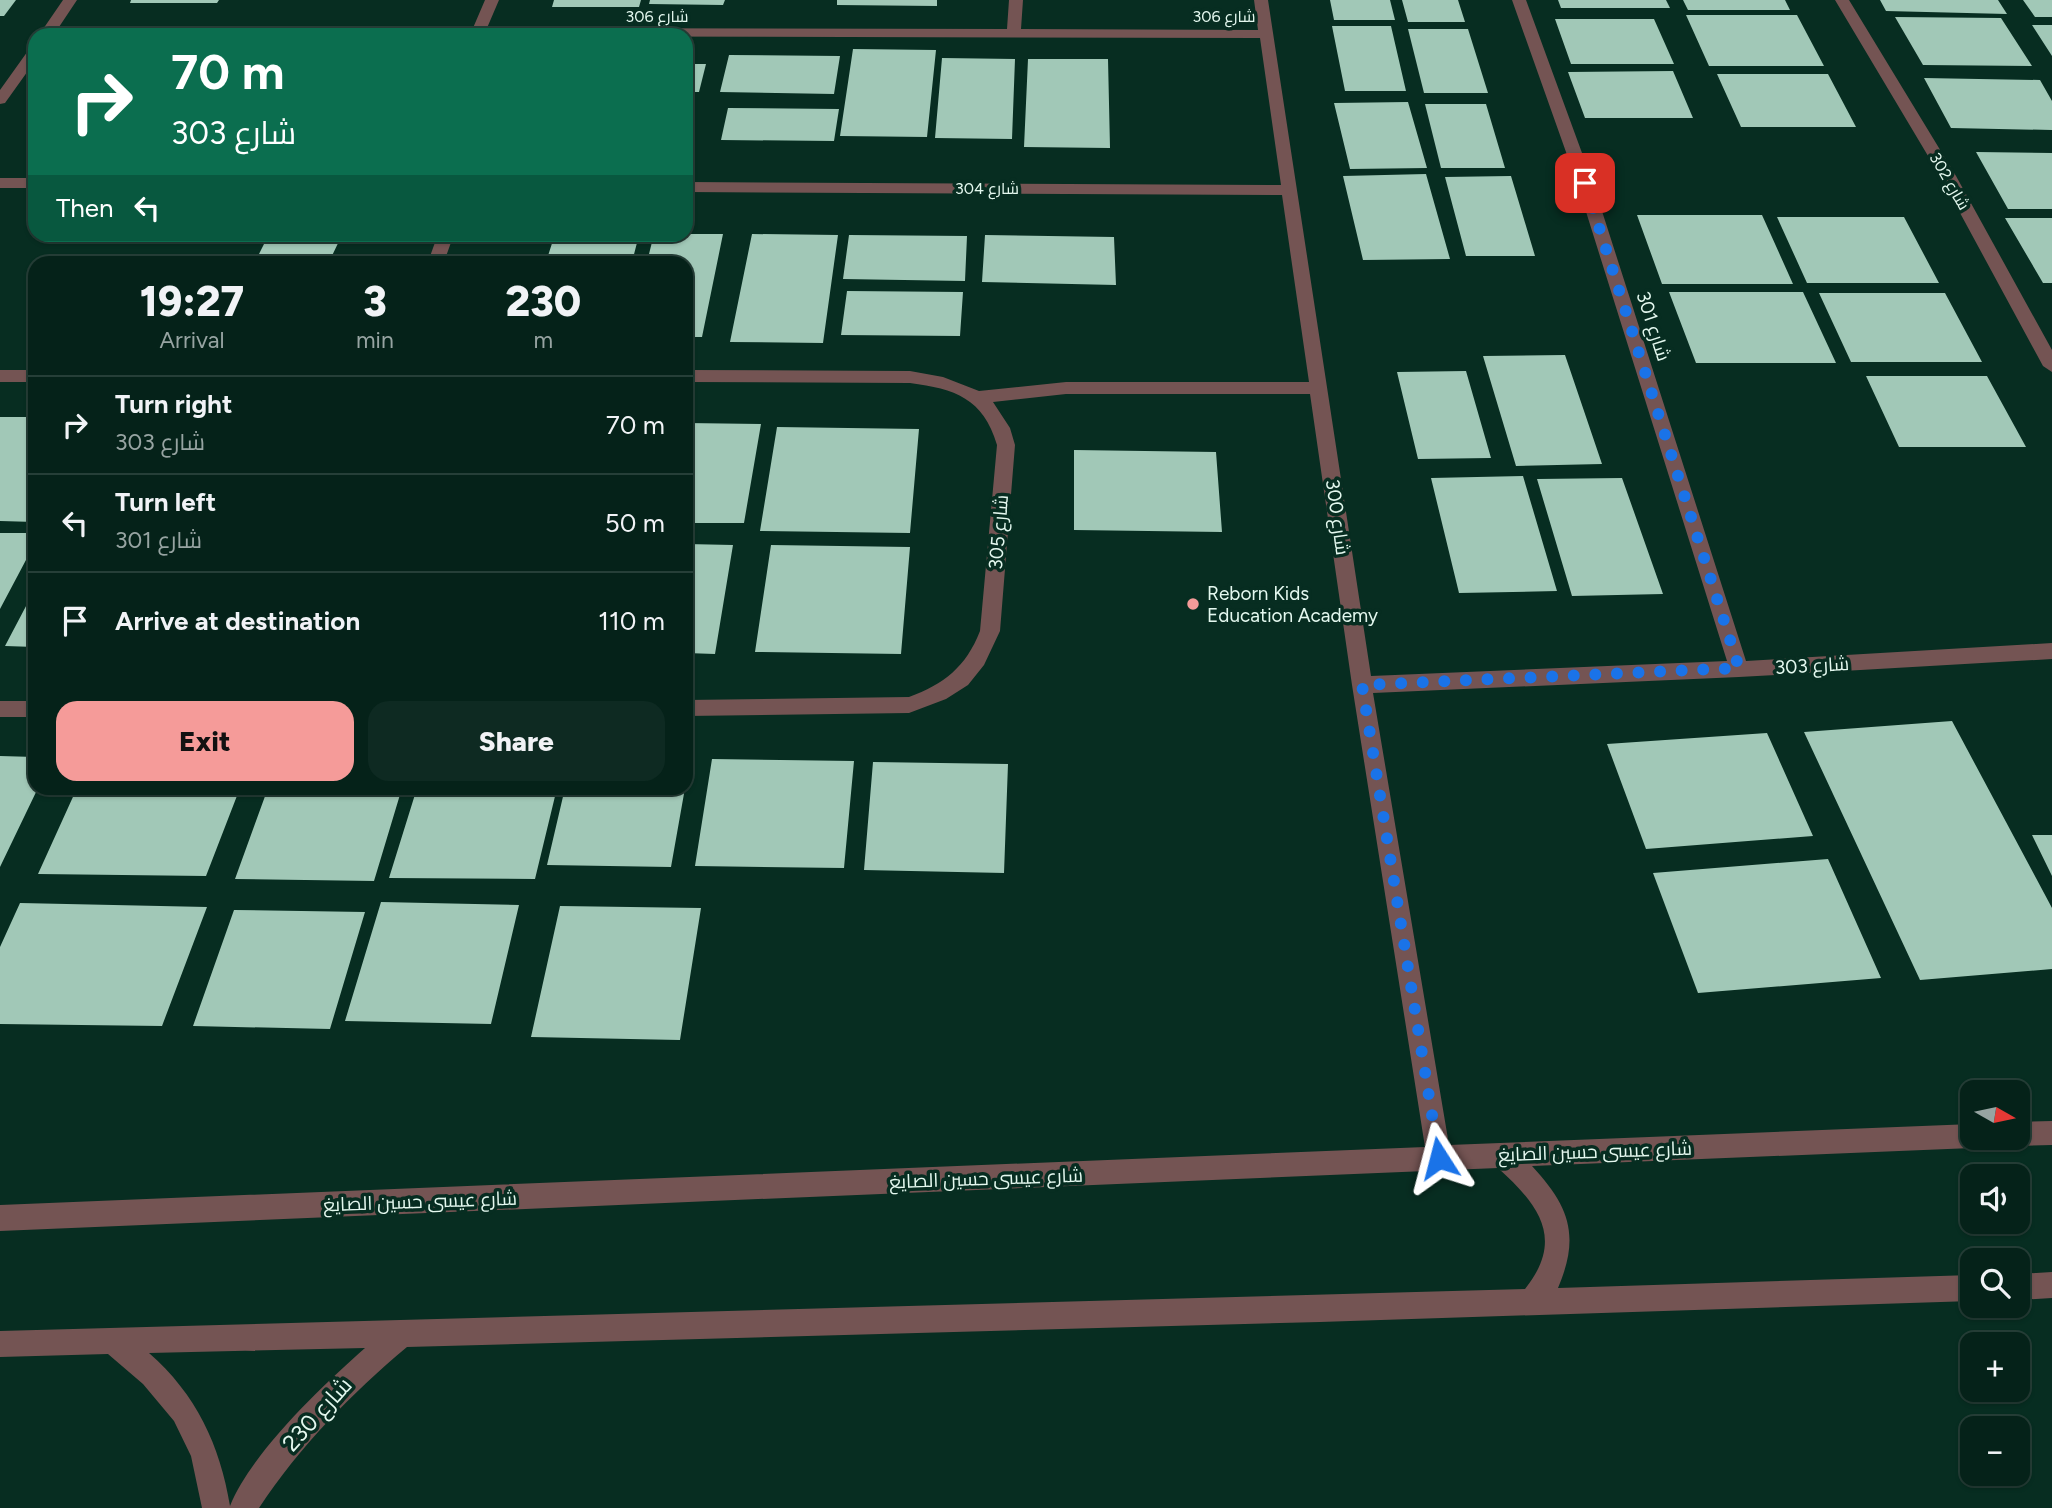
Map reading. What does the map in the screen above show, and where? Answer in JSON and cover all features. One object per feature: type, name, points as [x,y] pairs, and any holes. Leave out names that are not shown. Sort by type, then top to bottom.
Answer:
[{"type":"street","points":[[50,28],[70,0]]},
{"type":"street","points":[[480,28],[492,0]]},
{"type":"street","points":[[1014,35],[1016,0]]},
{"type":"street","name":"شارع 300","points":[[1261,0],[1362,685],[1439,1158]]},
{"type":"street","name":"شارع 301","points":[[1519,0],[1594,208],[1739,668]]},
{"type":"street","name":"شارع 302","points":[[1842,0],[1948,176],[2052,366]]},
{"type":"street","name":"شارع 306","points":[[693,34],[1266,34]]},
{"type":"street","points":[[0,100],[28,61]]},
{"type":"street","points":[[0,183],[28,183]]},
{"type":"street","name":"شارع 304","points":[[693,187],[1289,190]]},
{"type":"street","points":[[0,376],[28,376]]},
{"type":"street","name":"شارع 305","points":[[693,376],[910,377],[935,380],[957,386],[978,397],[992,411],[1002,428],[1006,445],[990,631],[982,656],[965,678],[940,695],[909,705],[693,708]]},
{"type":"street","points":[[978,397],[1066,388],[1319,388]]},
{"type":"street","name":"شارع 303","points":[[1362,685],[2052,651]]},
{"type":"street","points":[[0,709],[28,709]]},
{"type":"street","points":[[2030,1134],[2052,1133]]},
{"type":"street","name":"شارع عيسى حسين الصايغ","points":[[0,1218],[1960,1136]]},
{"type":"street","points":[[1501,1154],[1542,1194],[1554,1217],[1559,1241],[1556,1265],[1548,1286],[1532,1303]]},
{"type":"street","points":[[2030,1286],[2052,1285]]},
{"type":"street","points":[[0,1344],[1532,1303],[1960,1288]]},
{"type":"street","name":"شارع 230","points":[[243,1508],[303,1424],[352,1375],[404,1332]]},
{"type":"street","points":[[112,1341],[141,1362],[168,1388],[189,1420],[205,1458],[215,1508]]},
{"type":"building","points":[[0,0],[16,0],[4,16],[0,16]]},
{"type":"building","points":[[131,0],[219,0],[217,3],[130,3]]},
{"type":"building","points":[[554,0],[641,0],[639,7],[552,7]]},
{"type":"building","points":[[650,0],[725,0],[723,5],[649,4]]},
{"type":"building","points":[[837,0],[937,0],[937,6],[837,5]]},
{"type":"building","points":[[1330,0],[1390,0],[1395,20],[1334,20]]},
{"type":"building","points":[[1402,0],[1458,0],[1465,22],[1408,22]]},
{"type":"building","points":[[1558,0],[1666,0],[1670,8],[1561,8]]},
{"type":"building","points":[[1683,0],[1785,0],[1790,10],[1688,10]]},
{"type":"building","points":[[1880,0],[1998,0],[2007,14],[1886,11]]},
{"type":"building","points":[[2023,0],[2052,0],[2052,17],[2035,17]]},
{"type":"building","points":[[1686,15],[1797,15],[1824,66],[1709,66]]},
{"type":"building","points":[[1895,17],[2001,18],[2032,66],[1923,65]]},
{"type":"building","points":[[1555,19],[1654,19],[1674,64],[1571,64]]},
{"type":"building","points":[[2032,25],[2052,25],[2052,56]]},
{"type":"building","points":[[1332,26],[1391,26],[1406,91],[1345,91]]},
{"type":"building","points":[[1408,29],[1468,29],[1488,93],[1424,93]]},
{"type":"building","points":[[853,49],[936,50],[927,137],[840,136]]},
{"type":"building","points":[[729,55],[840,56],[834,94],[720,92]]},
{"type":"building","points":[[942,58],[1015,59],[1012,139],[935,138]]},
{"type":"building","points":[[1028,59],[1108,59],[1110,148],[1024,147]]},
{"type":"building","points":[[693,64],[706,64],[699,92],[693,92]]},
{"type":"building","points":[[1673,71],[1693,118],[1585,118],[1568,72]]},
{"type":"building","points":[[1717,74],[1828,74],[1856,127],[1741,127]]},
{"type":"building","points":[[1924,78],[2040,80],[2052,101],[2052,130],[1951,128]]},
{"type":"building","points":[[1408,102],[1427,168],[1350,169],[1334,103]]},
{"type":"building","points":[[1425,104],[1486,104],[1505,168],[1441,168]]},
{"type":"building","points":[[728,108],[839,109],[834,141],[721,140]]},
{"type":"building","points":[[1976,152],[2052,153],[2052,209],[2008,209]]},
{"type":"building","points":[[1426,174],[1450,259],[1363,260],[1343,176]]},
{"type":"building","points":[[1511,176],[1535,256],[1466,256],[1445,177]]},
{"type":"building","points":[[1637,215],[1762,215],[1793,284],[1662,284]]},
{"type":"building","points":[[1777,217],[1904,217],[1939,283],[1807,283]]},
{"type":"building","points":[[2005,218],[2052,218],[2052,283],[2043,283]]},
{"type":"building","points":[[693,234],[723,234],[702,337],[693,337],[693,256],[648,256],[652,242],[693,242]]},
{"type":"building","points":[[752,234],[838,235],[823,343],[730,342]]},
{"type":"building","points":[[849,235],[967,236],[965,281],[843,279]]},
{"type":"building","points":[[985,235],[1114,237],[1116,285],[982,282]]},
{"type":"building","points":[[265,242],[339,242],[332,256],[258,256]]},
{"type":"building","points":[[552,242],[637,242],[634,256],[548,256]]},
{"type":"building","points":[[847,291],[963,292],[960,336],[841,335]]},
{"type":"building","points":[[1669,292],[1803,292],[1836,363],[1696,363]]},
{"type":"building","points":[[1819,293],[1945,293],[1982,362],[1851,362]]},
{"type":"building","points":[[1565,355],[1602,464],[1516,466],[1483,356]]},
{"type":"building","points":[[1466,371],[1491,458],[1418,459],[1397,372]]},
{"type":"building","points":[[1866,376],[1987,376],[2026,447],[1899,447]]},
{"type":"building","points":[[0,417],[28,417],[28,522],[0,521]]},
{"type":"building","points":[[693,423],[761,424],[744,523],[693,523]]},
{"type":"building","points":[[777,427],[919,429],[910,533],[760,531]]},
{"type":"building","points":[[1074,450],[1216,452],[1222,532],[1074,530]]},
{"type":"building","points":[[1523,476],[1557,591],[1459,593],[1431,478]]},
{"type":"building","points":[[1622,478],[1663,594],[1572,596],[1537,479]]},
{"type":"building","points":[[0,533],[28,533],[28,556],[0,609]]},
{"type":"building","points":[[693,544],[733,545],[715,654],[693,653]]},
{"type":"building","points":[[771,545],[910,547],[901,654],[755,652]]},
{"type":"building","points":[[28,602],[28,647],[5,646]]},
{"type":"building","points":[[1952,721],[2052,908],[2052,969],[1920,980],[1804,732]]},
{"type":"building","points":[[1767,733],[1813,836],[1646,849],[1607,744]]},
{"type":"building","points":[[0,756],[28,757],[28,795],[35,795],[0,867]]},
{"type":"building","points":[[712,759],[854,761],[844,868],[695,866]]},
{"type":"building","points":[[873,762],[1008,764],[1004,873],[864,870]]},
{"type":"building","points":[[74,795],[237,795],[206,876],[38,874]]},
{"type":"building","points":[[265,795],[400,795],[374,881],[235,879]]},
{"type":"building","points":[[415,795],[555,795],[535,879],[389,878]]},
{"type":"building","points":[[563,795],[684,795],[671,867],[547,865]]},
{"type":"building","points":[[2032,835],[2052,835],[2052,876]]},
{"type":"building","points":[[1828,859],[1881,978],[1698,993],[1653,873]]},
{"type":"building","points":[[381,902],[519,905],[491,1024],[345,1021]]},
{"type":"building","points":[[20,903],[207,907],[162,1026],[0,1024],[0,947]]},
{"type":"building","points":[[560,906],[701,908],[680,1040],[531,1037]]},
{"type":"building","points":[[234,910],[365,912],[330,1029],[193,1026]]},
{"type":"place","name":"Reborn Kids Education Academy","points":[[1193,604]]},
{"type":"route","points":[[1439,1158],[1362,685],[1739,668],[1585,183]]}]
